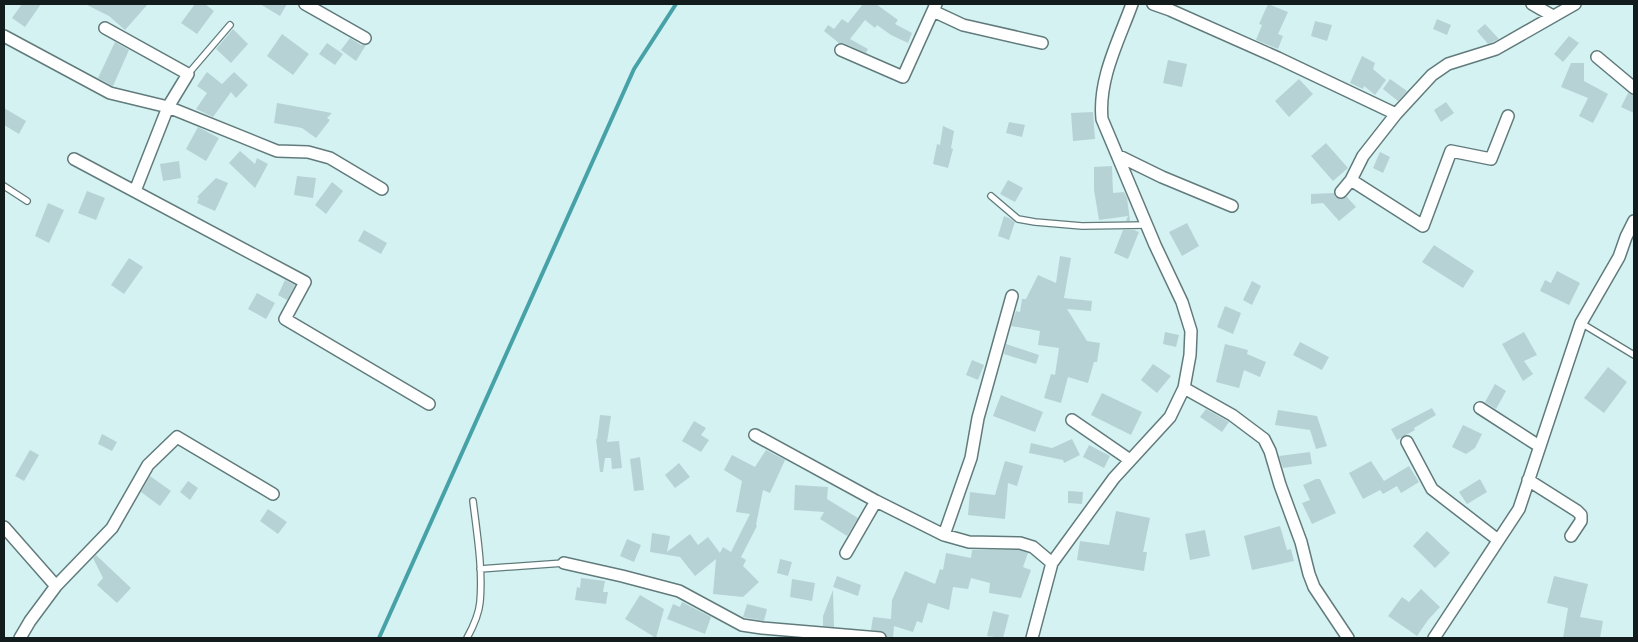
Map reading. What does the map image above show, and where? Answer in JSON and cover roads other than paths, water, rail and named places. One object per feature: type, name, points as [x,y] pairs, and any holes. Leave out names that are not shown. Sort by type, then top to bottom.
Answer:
[{"type":"street","points":[[305,4],[365,38]]},
{"type":"street","points":[[1032,638],[1052,563],[1114,478],[1170,417],[1184,388],[1190,355],[1191,331],[1182,302],[1102,119],[1101,104],[1105,80],[1132,4]]},
{"type":"street","points":[[1153,4],[1278,58],[1396,114]]},
{"type":"street","points":[[1532,4],[1554,16]]},
{"type":"street","points":[[1341,192],[1351,180],[1363,156],[1396,114],[1432,75],[1448,64],[1496,49],[1575,4]]},
{"type":"street","points":[[841,50],[903,77],[934,7],[963,25],[1042,43]]},
{"type":"street","points":[[105,28],[188,74],[168,107],[135,191]]},
{"type":"street","points":[[4,36],[110,93],[168,107],[277,151],[308,152],[330,158],[382,189]]},
{"type":"street","points":[[1597,57],[1634,88]]},
{"type":"street","points":[[1351,180],[1424,226],[1451,152],[1491,159],[1508,116]]},
{"type":"street","points":[[1117,155],[1162,177],[1232,206]]},
{"type":"street","points":[[74,159],[305,282],[286,319],[429,404]]},
{"type":"street","points":[[1434,638],[1519,509],[1581,322],[1619,257],[1634,221]]},
{"type":"street","points":[[944,535],[971,458],[978,418],[1012,296]]},
{"type":"street","points":[[1184,388],[1232,415],[1264,439],[1270,451],[1301,542],[1314,586],[1348,638]]},
{"type":"street","points":[[1480,408],[1539,446]]},
{"type":"street","points":[[1072,420],[1130,460]]},
{"type":"street","points":[[755,436],[944,535],[970,542],[1020,543],[1033,547],[1052,563]]},
{"type":"street","points":[[20,638],[56,586],[112,528],[148,465],[176,437],[273,494]]},
{"type":"street","points":[[1407,442],[1432,489],[1498,540]]},
{"type":"street","points":[[1528,480],[1577,510],[1581,515],[1581,522],[1571,536]]},
{"type":"street","points":[[846,553],[876,501]]},
{"type":"street","points":[[4,527],[56,586]]},
{"type":"street","points":[[564,563],[679,591],[742,625],[880,638]]},
{"type":"lane","points":[[188,74],[230,25]]},
{"type":"lane","points":[[4,186],[27,201]]},
{"type":"lane","points":[[991,196],[1018,219],[1026,221],[1082,226],[1147,225]]},
{"type":"lane","points":[[1581,322],[1634,355]]},
{"type":"lane","points":[[468,638],[480,603],[480,569],[473,501]]},
{"type":"lane","points":[[480,569],[564,563]]},
{"type":"waterway","points":[[379,638],[634,69],[676,4]]}]
